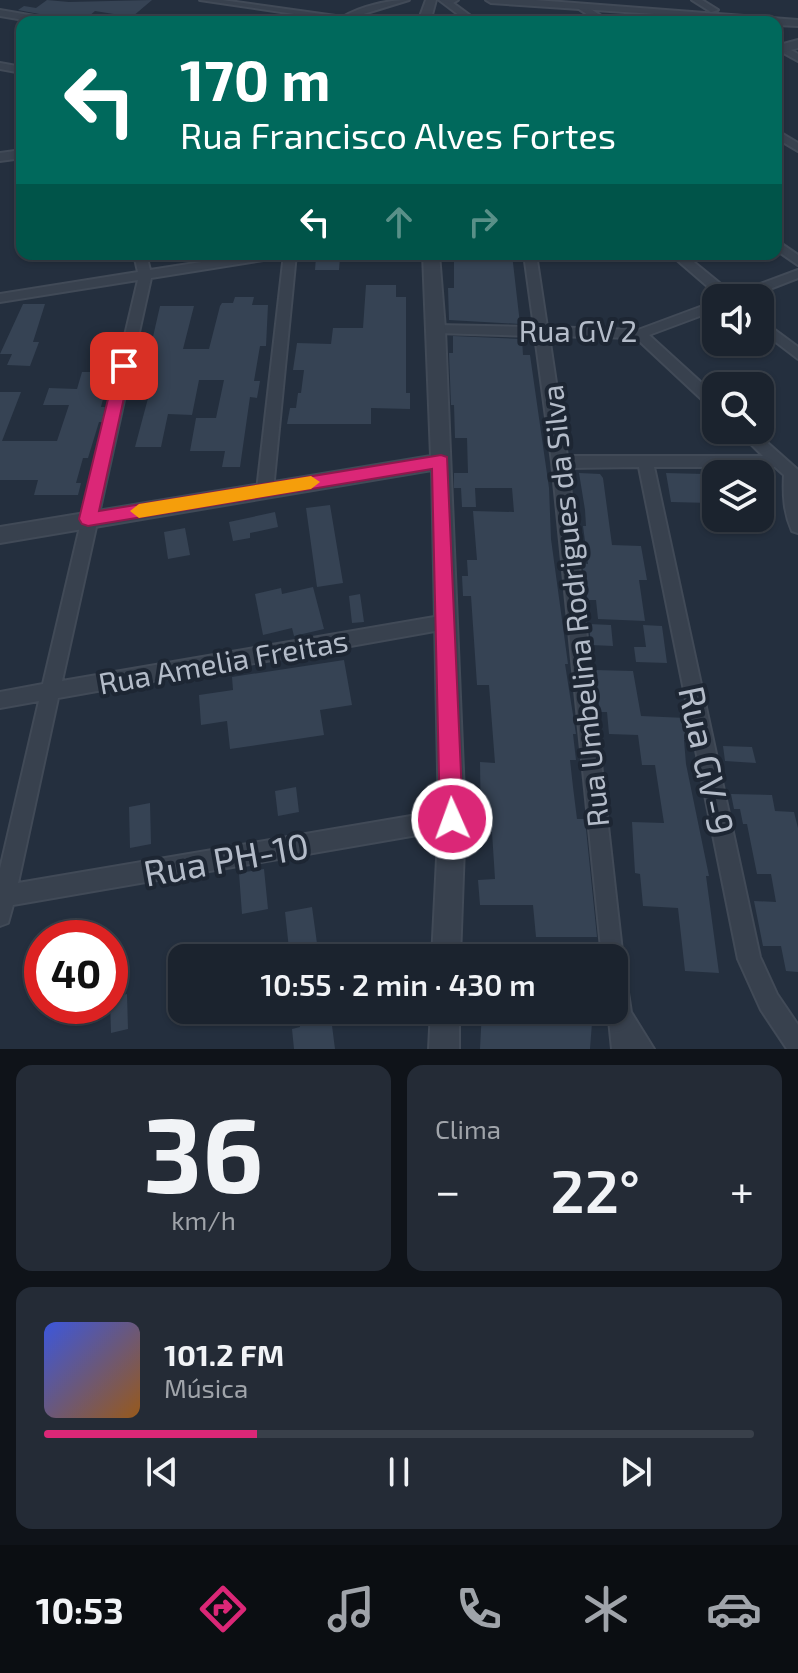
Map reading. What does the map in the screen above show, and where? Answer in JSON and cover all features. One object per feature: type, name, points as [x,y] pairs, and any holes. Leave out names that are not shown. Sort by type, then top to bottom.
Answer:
[{"type":"street","points":[[204,0],[252,4],[316,16]]},
{"type":"street","points":[[351,16],[405,0]]},
{"type":"street","points":[[444,0],[453,0]]},
{"type":"street","points":[[444,0],[466,16]]},
{"type":"street","points":[[491,0],[798,16]]},
{"type":"street","points":[[696,0],[714,10]]},
{"type":"street","points":[[587,3],[724,16]]},
{"type":"street","points":[[782,249],[798,261]]},
{"type":"street","points":[[1,903],[145,275],[141,260]]},
{"type":"street","points":[[0,298],[239,260]]},
{"type":"street","points":[[265,490],[289,260]]},
{"type":"street","points":[[431,260],[437,329],[452,819],[447,944]]},
{"type":"street","name":"Rua Umbelina Rodrigues da Silva","points":[[531,260],[560,462],[612,944]]},
{"type":"street","points":[[683,260],[712,284]]},
{"type":"street","points":[[772,284],[798,274]]},
{"type":"street","name":"Rua GV 2","points":[[437,329],[639,334],[702,310]]},
{"type":"street","points":[[639,334],[702,391]]},
{"type":"street","points":[[774,334],[798,354]]},
{"type":"street","points":[[760,444],[795,476],[791,503],[798,527]]},
{"type":"street","points":[[0,535],[441,461]]},
{"type":"street","points":[[560,462],[779,461]]},
{"type":"street","name":"Rua GV-9","points":[[646,463],[749,959],[769,1002],[798,1045]]},
{"type":"street","name":"Rua Amelia Freitas","points":[[0,700],[446,622]]},
{"type":"street","name":"Rua PH-10","points":[[1,903],[452,819]]},
{"type":"street","points":[[444,1049],[445,1024]]},
{"type":"street","points":[[622,1024],[624,1049]]},
{"type":"street","points":[[626,1024],[642,1049]]},
{"type":"building","points":[[47,0],[152,0],[133,16],[95,11],[89,16],[50,16],[18,10],[24,6],[36,8]]},
{"type":"building","points":[[316,260],[340,260],[339,270],[315,270]]},
{"type":"building","points":[[454,260],[513,260],[520,324],[449,320],[448,288],[454,288]]},
{"type":"building","points":[[366,285],[396,285],[396,297],[406,297],[406,393],[410,393],[410,409],[371,408],[371,424],[287,424],[290,408],[296,408],[298,393],[301,393],[304,370],[293,370],[297,343],[331,344],[333,328],[363,328]]},
{"type":"building","points":[[235,297],[254,297],[252,305],[268,305],[266,346],[260,346],[254,381],[260,381],[257,398],[250,397],[240,467],[222,467],[225,451],[190,451],[196,418],[216,418],[224,380],[199,380],[192,415],[168,414],[161,447],[135,447],[155,372],[145,372],[160,306],[194,306],[183,349],[209,349],[220,306],[222,303],[233,303]]},
{"type":"building","points":[[23,304],[45,304],[33,342],[39,342],[30,366],[7,365],[12,354],[0,354]]},
{"type":"building","points":[[453,336],[522,339],[523,355],[530,355],[549,488],[551,539],[576,734],[573,734],[576,760],[570,760],[573,787],[577,819],[585,819],[597,937],[536,937],[533,905],[480,905],[478,880],[495,879],[492,832],[481,832],[480,762],[495,763],[489,685],[477,685],[471,596],[463,596],[462,576],[468,576],[467,560],[477,560],[473,511],[514,512],[512,488],[475,488],[476,507],[462,507],[461,488],[454,488],[454,473],[468,473],[467,438],[455,438],[454,405],[451,405],[449,353],[453,353]]},
{"type":"building","points":[[82,372],[105,372],[100,387],[106,387],[101,407],[105,407],[102,422],[99,422],[88,458],[83,458],[76,483],[81,483],[78,495],[34,495],[38,480],[0,480],[0,392],[21,392],[2,441],[57,441],[69,405],[43,405],[49,388],[77,389]]},
{"type":"building","points":[[579,473],[600,474],[603,478],[612,545],[641,546],[647,580],[639,580],[645,621],[598,619],[596,600],[587,600],[582,563],[588,564],[583,526],[586,526],[585,510]]},
{"type":"building","points":[[666,473],[702,474],[702,503],[671,502]]},
{"type":"building","points":[[330,505],[343,583],[317,587],[306,508]]},
{"type":"building","points":[[275,512],[278,527],[250,533],[250,538],[233,541],[229,522]]},
{"type":"building","points":[[185,528],[190,555],[168,559],[164,532]]},
{"type":"building","points":[[313,587],[324,629],[294,636],[292,628],[263,635],[255,594],[281,588],[282,594]]},
{"type":"building","points":[[360,594],[364,622],[352,623],[349,596]]},
{"type":"building","points":[[589,624],[611,625],[613,646],[591,645]]},
{"type":"building","points":[[643,625],[662,626],[667,663],[636,662],[634,647],[646,647]]},
{"type":"building","points":[[344,660],[352,705],[320,710],[324,735],[230,749],[227,721],[201,725],[199,695],[233,690],[232,677]]},
{"type":"building","points":[[594,670],[633,671],[641,716],[686,718],[689,740],[684,740],[686,764],[709,876],[706,876],[719,973],[685,971],[678,908],[643,906],[640,874],[635,873],[632,822],[664,823],[655,765],[642,765],[638,735],[609,734],[607,712],[600,712]]},
{"type":"building","points":[[723,746],[752,747],[756,763],[725,761]]},
{"type":"building","points":[[296,787],[299,812],[278,816],[275,791]]},
{"type":"building","points":[[731,794],[772,795],[775,811],[794,812],[798,828],[798,972],[786,971],[781,946],[763,946],[754,901],[776,902],[771,874],[757,874],[747,824],[743,824],[740,809],[734,809]]},
{"type":"building","points":[[150,803],[151,844],[130,848],[129,807]]},
{"type":"building","points":[[264,869],[268,909],[242,914],[239,873]]},
{"type":"building","points":[[312,907],[317,944],[288,944],[285,912]]},
{"type":"building","points":[[111,1024],[128,1024],[128,1029],[111,1033]]},
{"type":"building","points":[[300,1024],[332,1024],[335,1049],[294,1049],[292,1029],[300,1027]]},
{"type":"building","points":[[481,1024],[592,1024],[590,1049],[480,1049]]},
{"type":"slow traffic","points":[[139,511],[311,482]]},
{"type":"route","points":[[124,366],[88,519],[441,461],[452,819]]}]
